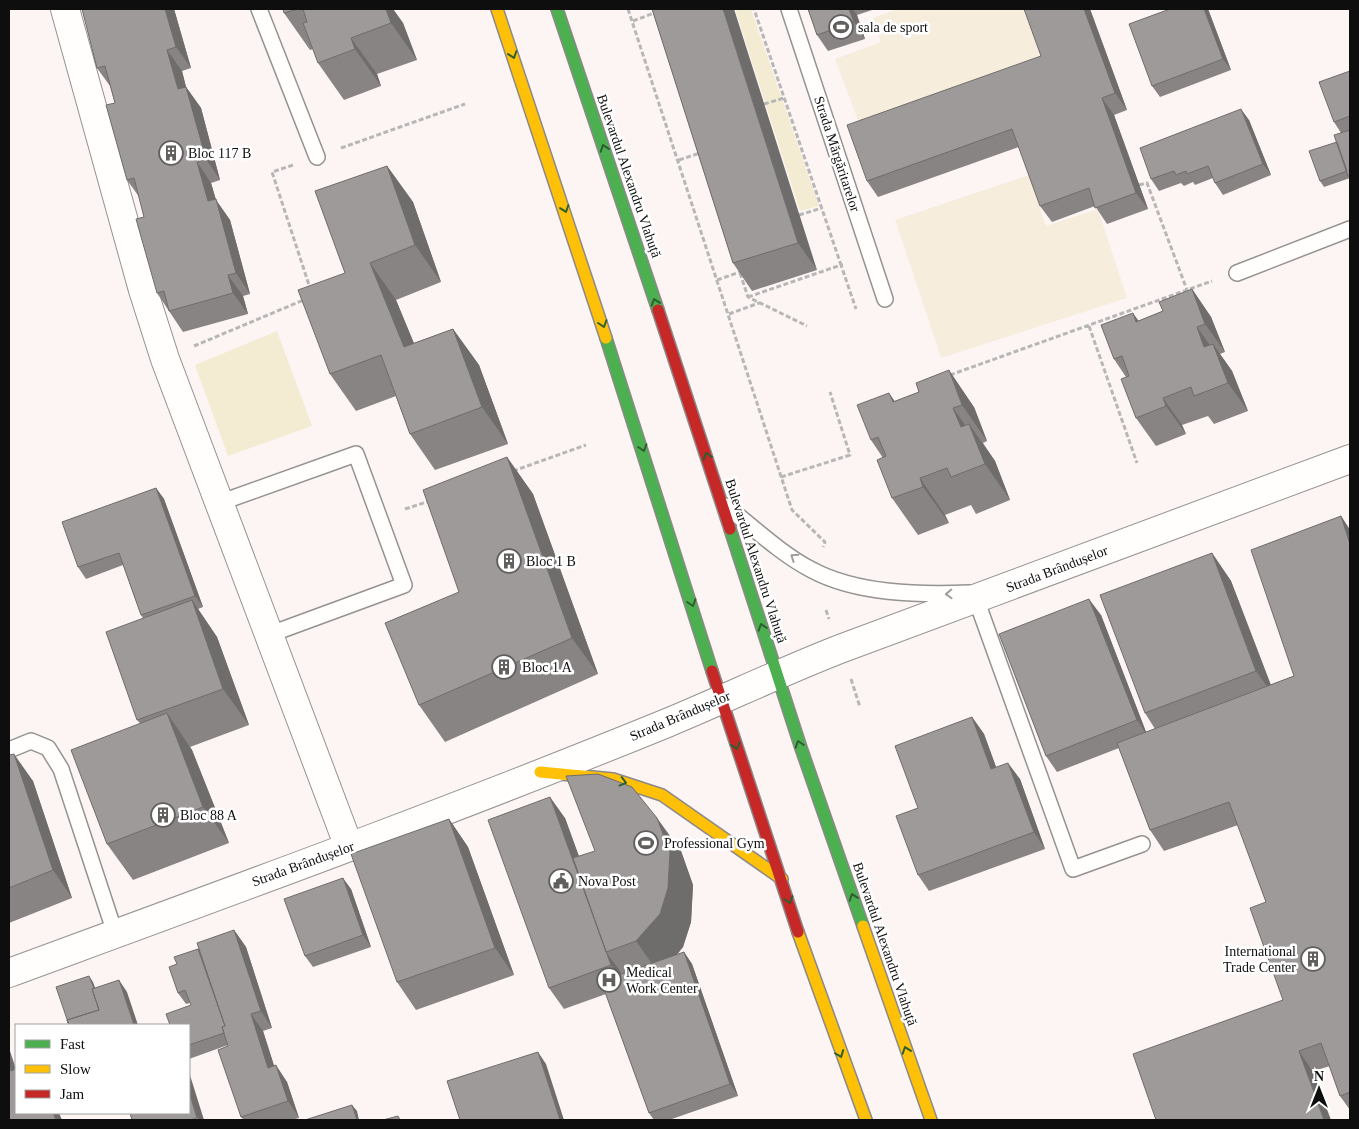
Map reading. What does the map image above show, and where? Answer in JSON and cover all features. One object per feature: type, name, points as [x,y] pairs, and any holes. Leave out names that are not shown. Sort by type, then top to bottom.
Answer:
[{"type":"main road","points":[[497,9],[588,278],[743,769],[782,879],[834,1037],[866,1120]]},
{"type":"main road","name":"Bulevardul Alexandru Vlahuță","points":[[557,9],[722,503],[809,774],[931,1120]]},
{"type":"main road","points":[[540,772],[613,779],[662,795],[782,879]]},
{"type":"street","points":[[65,9],[143,290],[165,358],[349,847]]},
{"type":"street","name":"Strada Brândușelor","points":[[9,973],[349,847],[722,699],[777,674],[1350,459]]},
{"type":"lane","points":[[259,9],[317,157]]},
{"type":"lane","name":"Strada Mărgăritarelor","points":[[788,9],[886,299]]},
{"type":"lane","points":[[1237,273],[1350,229]]},
{"type":"lane","points":[[219,503],[356,454],[380,518],[404,585],[268,635]]},
{"type":"lane","points":[[722,503],[812,570],[856,585],[902,593],[987,595],[1073,869],[1142,844]]},
{"type":"lane","points":[[9,750],[31,741],[48,748],[61,768],[116,933]]},
{"type":"path","points":[[628,9],[792,510],[825,542]]},
{"type":"path","points":[[754,9],[856,309]]},
{"type":"path","points":[[632,21],[654,11],[657,22]]},
{"type":"path","points":[[764,104],[784,98]]},
{"type":"path","points":[[165,358],[313,296],[272,172],[465,104]]},
{"type":"path","points":[[697,144],[703,162]]},
{"type":"path","points":[[679,160],[700,153]]},
{"type":"path","points":[[1139,185],[1147,183],[1187,290]]},
{"type":"path","points":[[799,215],[822,208]]},
{"type":"path","points":[[737,263],[748,297],[807,326]]},
{"type":"path","points":[[748,297],[841,266]]},
{"type":"path","points":[[717,280],[740,272]]},
{"type":"path","points":[[944,377],[1237,273]]},
{"type":"path","points":[[729,314],[760,302]]},
{"type":"path","points":[[1089,326],[1137,462]]},
{"type":"path","points":[[781,477],[850,455],[830,392]]},
{"type":"path","points":[[511,472],[586,445]]},
{"type":"path","points":[[380,518],[436,498]]},
{"type":"shaded area","points":[[735,9],[751,9],[819,206],[800,211]]},
{"type":"shaded area","points":[[898,9],[1027,9],[1047,63],[862,131],[835,59],[881,42],[873,18]]},
{"type":"shaded area","points":[[1029,175],[1046,226],[1098,209],[1127,298],[941,358],[895,220]]},
{"type":"shaded area","points":[[277,331],[312,426],[228,456],[195,365]]},
{"type":"building","points":[[82,9],[165,9],[176,47],[167,50],[178,89],[186,87],[206,159],[197,162],[208,201],[216,199],[236,273],[228,275],[233,293],[169,311],[164,291],[157,293],[136,219],[144,217],[134,178],[127,180],[106,105],[115,103],[105,66],[97,68]]},
{"type":"building","points":[[283,9],[298,9],[284,13]]},
{"type":"building","points":[[303,9],[386,9],[391,23],[351,38],[355,49],[318,63],[303,23],[307,22]]},
{"type":"building","points":[[652,9],[723,9],[798,243],[733,263]]},
{"type":"building","points":[[808,9],[849,9],[854,22],[817,35]]},
{"type":"building","points":[[1024,9],[1084,9],[1115,93],[1102,98],[1136,193],[1095,208],[1089,188],[1040,206],[1012,129],[867,181],[847,125],[1041,56]]},
{"type":"building","points":[[1170,9],[1204,9],[1223,59],[1152,86],[1129,24]]},
{"type":"building","points":[[1350,71],[1350,116],[1334,122],[1319,82]]},
{"type":"building","points":[[1241,109],[1263,164],[1215,183],[1208,166],[1187,174],[1186,171],[1176,175],[1174,171],[1151,179],[1140,148]]},
{"type":"building","points":[[1350,130],[1350,176],[1348,176],[1334,135]]},
{"type":"building","points":[[1337,142],[1347,171],[1320,181],[1309,151]]},
{"type":"building","points":[[387,166],[415,245],[370,263],[404,347],[453,329],[482,407],[410,434],[381,355],[330,374],[298,290],[345,273],[315,191]]},
{"type":"building","points":[[1192,289],[1205,324],[1197,327],[1204,347],[1213,344],[1228,383],[1194,396],[1191,387],[1163,398],[1166,406],[1136,418],[1121,379],[1129,376],[1122,356],[1114,359],[1101,325],[1133,313],[1136,322],[1163,311],[1159,302]]},
{"type":"building","points":[[949,370],[962,405],[953,408],[961,427],[969,424],[985,464],[951,477],[947,468],[920,478],[923,487],[892,498],[877,460],[886,456],[878,437],[871,440],[857,405],[889,393],[893,402],[919,392],[916,383]]},
{"type":"building","points":[[507,457],[572,638],[419,705],[385,623],[459,592],[423,490]]},
{"type":"building","points":[[156,488],[195,596],[141,615],[119,553],[78,567],[62,522]]},
{"type":"building","points":[[1341,516],[1350,544],[1350,1092],[1340,1096],[1321,1043],[1299,1051],[1324,1120],[1156,1120],[1133,1054],[1283,1000],[1250,908],[1266,902],[1229,802],[1150,830],[1117,743],[1294,676],[1251,550]]},
{"type":"building","points":[[1212,553],[1256,671],[1145,713],[1100,595]]},
{"type":"building","points":[[1089,599],[1137,720],[1046,756],[999,634]]},
{"type":"building","points":[[192,600],[223,689],[137,720],[106,632]]},
{"type":"building","points":[[167,713],[203,807],[107,844],[71,750]]},
{"type":"building","points":[[972,717],[991,769],[1008,763],[1034,832],[918,875],[896,816],[918,808],[895,746]]},
{"type":"building","points":[[14,754],[53,870],[9,888],[9,755]]},
{"type":"building","points":[[598,774],[632,787],[657,818],[670,852],[668,888],[660,914],[636,941],[606,952],[573,858],[595,851],[566,776]]},
{"type":"building","points":[[550,797],[611,965],[549,988],[488,820]]},
{"type":"building","points":[[449,819],[495,948],[397,982],[351,854]]},
{"type":"building","points":[[343,878],[363,935],[305,956],[284,899]]},
{"type":"building","points":[[234,930],[261,1011],[251,1014],[268,1068],[276,1065],[288,1101],[241,1117],[218,1050],[228,1046],[222,1027],[225,1026],[197,943]]},
{"type":"building","points":[[198,949],[225,1026],[222,1027],[224,1033],[190,1045],[190,1024],[170,1024],[166,1014],[191,1005],[185,990],[178,993],[169,967],[177,964],[174,957]]},
{"type":"building","points":[[684,952],[730,1084],[649,1113],[601,981]]},
{"type":"building","points":[[89,976],[99,1010],[67,1020],[56,987]]},
{"type":"building","points":[[119,980],[134,1024],[69,1024],[67,1020],[99,1010],[92,989]]},
{"type":"building","points":[[538,1052],[560,1120],[460,1120],[447,1081]]},
{"type":"building","points":[[9,1063],[11,1071],[15,1069],[15,1114],[53,1114],[56,1120],[9,1120]]},
{"type":"building","points":[[190,1095],[197,1118],[190,1120],[132,1120],[130,1114],[190,1114]]},
{"type":"building","points":[[352,1105],[357,1120],[305,1120]]},
{"type":"building","points":[[398,1116],[400,1120],[383,1120]]},
{"type":"traffic: fast","points":[[557,9],[658,310]]},
{"type":"traffic: fast","points":[[606,338],[712,671]]},
{"type":"traffic: fast","points":[[730,529],[801,748],[863,926]]},
{"type":"traffic: slow","points":[[497,9],[606,338]]},
{"type":"traffic: slow","points":[[540,772],[613,779],[662,795],[782,879]]},
{"type":"traffic: slow","points":[[863,926],[931,1120]]},
{"type":"traffic: slow","points":[[798,932],[866,1120]]},
{"type":"traffic: jam","points":[[658,310],[730,529]]},
{"type":"traffic: jam","points":[[712,671],[798,932]]},
{"type":"place","name":"sala de sport","points":[[841,27]]},
{"type":"place","name":"Bloc 117 B","points":[[171,153]]},
{"type":"place","name":"Bloc 1 B","points":[[509,561]]},
{"type":"place","name":"Bloc 1 A","points":[[504,667]]},
{"type":"place","name":"Bloc 88 A","points":[[163,815]]},
{"type":"place","name":"Professional Gym","points":[[646,843]]},
{"type":"place","name":"Nova Post","points":[[561,881]]},
{"type":"place","name":"International Trade Center","points":[[1313,959]]},
{"type":"place","name":"Medical Work Center","points":[[609,980]]}]
